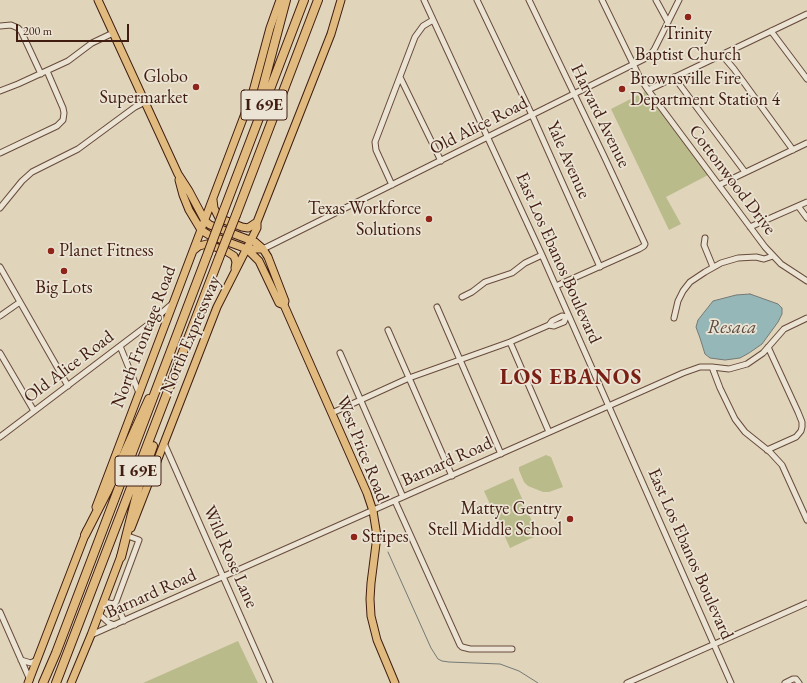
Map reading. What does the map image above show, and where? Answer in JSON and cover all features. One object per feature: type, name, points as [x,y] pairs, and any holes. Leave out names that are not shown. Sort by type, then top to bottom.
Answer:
[{"type":"highway","points":[[243,162],[286,0]]},
{"type":"highway","name":"North Expressway","points":[[43,683],[56,654],[167,364],[304,0]]},
{"type":"highway","name":"North Expressway","points":[[56,683],[318,0]]},
{"type":"highway","points":[[293,66],[323,0]]},
{"type":"highway","points":[[85,535],[107,492],[146,405],[167,364]]},
{"type":"highway","points":[[120,557],[139,486],[169,402],[176,373]]},
{"type":"main road","points":[[98,0],[178,174],[205,221]]},
{"type":"main road","name":"North Frontage Road","points":[[29,681],[252,95],[270,28],[280,0]]},
{"type":"main road","name":"North Expressway","points":[[71,683],[104,602],[128,536],[214,315],[247,249],[257,225],[331,34],[341,0]]},
{"type":"main road","points":[[178,174],[183,195],[196,232],[196,242]]},
{"type":"main road","points":[[189,210],[201,230],[209,235],[247,249],[263,249],[257,225],[248,228],[242,227],[219,218],[214,208],[213,196]]},
{"type":"main road","name":"West Price Road","points":[[205,221],[210,225],[251,240],[258,244],[268,257],[285,301],[284,305],[367,493],[373,511],[377,536],[371,583],[371,616],[377,640],[395,683]]},
{"type":"main road","points":[[194,250],[199,246],[206,244],[233,255],[236,262],[234,274]]},
{"type":"main road","points":[[247,249],[259,261],[280,303],[284,305]]},
{"type":"street","name":"East Los Ebanos Boulevard","points":[[424,0],[542,254],[568,317],[609,406],[731,683]]},
{"type":"street","name":"Yale Avenue","points":[[478,0],[600,266]]},
{"type":"street","name":"Harvard Avenue","points":[[529,0],[645,244],[639,249],[600,266]]},
{"type":"street","name":"Cottonwood Drive","points":[[602,0],[633,65],[648,90],[773,256],[807,281]]},
{"type":"street","points":[[656,0],[668,22]]},
{"type":"street","name":"Old Alice Road","points":[[263,249],[633,65],[651,54],[679,0]]},
{"type":"street","points":[[648,90],[807,14]]},
{"type":"street","points":[[392,185],[376,150],[375,142],[417,33],[426,24],[433,20]]},
{"type":"street","points":[[0,26],[11,25],[21,31],[63,108],[64,113],[63,120],[57,126],[0,153]]},
{"type":"street","points":[[771,31],[807,79]]},
{"type":"street","points":[[0,91],[74,58],[92,43],[113,33]]},
{"type":"street","points":[[722,55],[734,69],[792,150]]},
{"type":"street","points":[[400,77],[441,161]]},
{"type":"street","points":[[674,77],[745,172]]},
{"type":"street","points":[[0,208],[22,181],[32,172],[78,149],[135,107],[145,102]]},
{"type":"street","points":[[719,185],[807,143]]},
{"type":"street","points":[[750,227],[807,202]]},
{"type":"street","points":[[798,206],[807,218]]},
{"type":"street","points":[[705,238],[704,245],[713,267]]},
{"type":"street","points":[[462,297],[472,292],[485,282],[512,273],[525,263],[542,254]]},
{"type":"street","points":[[674,318],[678,301],[686,287],[694,278],[726,261],[738,258],[756,257],[764,259],[773,256]]},
{"type":"street","points":[[556,286],[600,266]]},
{"type":"street","points":[[0,267],[68,386]]},
{"type":"street","points":[[0,316],[20,302]]},
{"type":"street","name":"Old Alice Road","points":[[0,437],[120,346],[173,303]]},
{"type":"street","points":[[437,307],[501,454]]},
{"type":"street","points":[[332,413],[409,378],[510,342],[549,325],[554,326],[564,322],[568,317]]},
{"type":"street","name":"Barnard Road","points":[[91,635],[223,578],[315,535],[373,511],[694,368],[712,366],[729,369],[741,366],[758,357],[784,330],[807,318]]},
{"type":"street","points":[[388,330],[452,476]]},
{"type":"street","points":[[510,342],[549,432]]},
{"type":"street","points":[[120,346],[139,393]]},
{"type":"street","points":[[767,450],[796,437],[801,431],[802,427],[798,412],[768,347]]},
{"type":"street","points":[[0,353],[34,411]]},
{"type":"street","points":[[340,353],[359,400],[403,497]]},
{"type":"street","points":[[712,366],[720,388],[736,421],[745,432],[778,460],[785,470],[807,520]]},
{"type":"street","name":"Wild Rose Lane","points":[[164,443],[270,683]]},
{"type":"street","points":[[395,501],[460,645],[470,649],[512,649]]},
{"type":"street","points":[[112,604],[116,602],[139,540],[128,536]]},
{"type":"street","points":[[104,602],[112,604],[118,610],[124,621]]},
{"type":"street","points":[[627,683],[807,603]]},
{"type":"street","points":[[0,612],[29,681]]},
{"type":"street","points":[[99,614],[109,623],[115,625]]},
{"type":"street","points":[[21,660],[31,663],[37,660]]},
{"type":"street","points":[[785,683],[793,679],[796,679],[799,683]]},
{"type":"green space","points":[[648,90],[710,174],[666,197],[681,224],[669,230],[611,109]]},
{"type":"green space","points":[[546,455],[551,457],[563,487],[549,492],[543,492],[528,486],[524,482],[519,467]]},
{"type":"green space","points":[[513,478],[538,535],[510,548],[484,491]]},
{"type":"green space","points":[[238,641],[258,683],[143,683]]},
{"type":"water","name":"Resaca","points":[[750,294],[778,304],[782,308],[782,314],[778,322],[762,344],[740,358],[725,360],[710,358],[705,354],[696,327],[698,320],[713,301],[736,295]]},
{"type":"waterway","points":[[388,552],[431,648],[438,659],[449,662],[500,664],[519,671],[538,683]]},
{"type":"place","name":"Trinity Baptist Church","points":[[688,17]]},
{"type":"place","name":"Globo Supermarket","points":[[196,87]]},
{"type":"place","name":"Brownsville Fire Department Station 4","points":[[622,89]]},
{"type":"place","name":"Texas Workforce Solutions","points":[[429,219]]},
{"type":"place","name":"Planet Fitness","points":[[51,251]]},
{"type":"place","name":"Big Lots","points":[[64,271]]},
{"type":"place","name":"Mattye Gentry Stell Middle School","points":[[570,519]]},
{"type":"place","name":"Stripes","points":[[354,537]]},
{"type":"district","name":"LOS EBANOS","points":[[571,378]]}]
